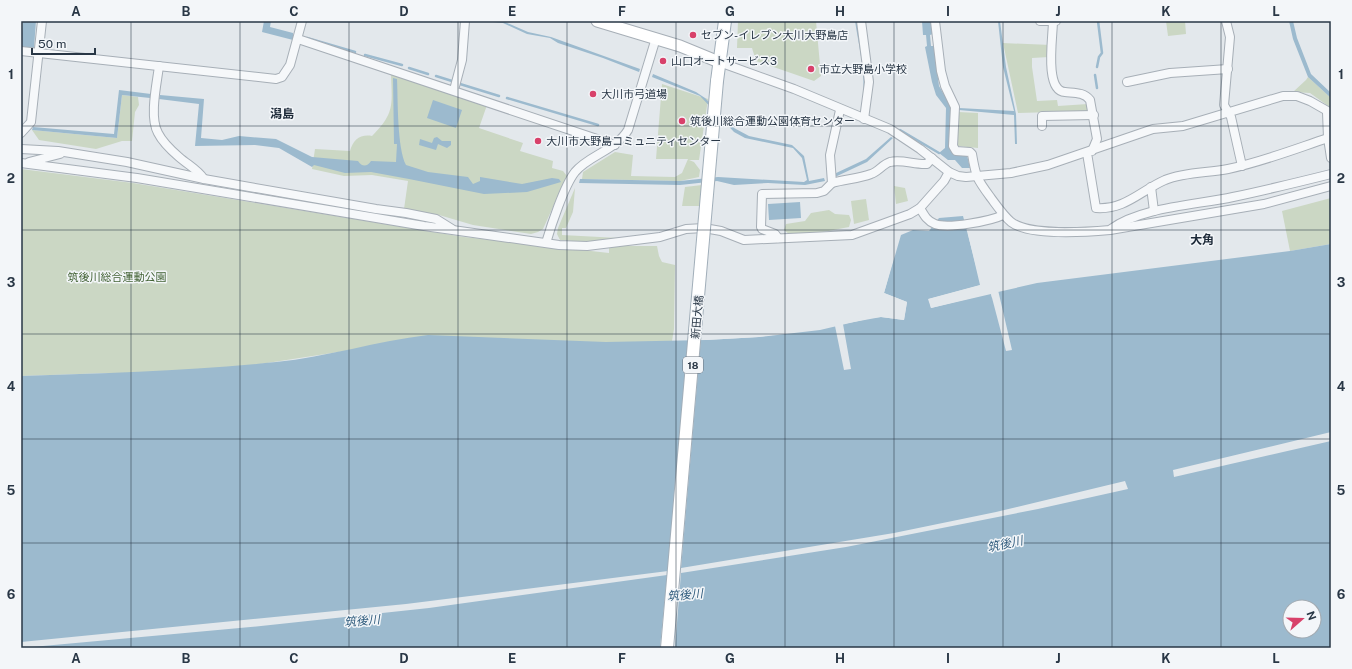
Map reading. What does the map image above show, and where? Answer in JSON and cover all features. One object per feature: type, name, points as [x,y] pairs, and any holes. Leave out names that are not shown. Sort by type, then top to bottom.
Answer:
[{"type":"main road","points":[[597,21],[656,38],[719,62]]},
{"type":"main road","name":"18","points":[[719,62],[725,21]]},
{"type":"main road","name":"新田大橋","points":[[667,648],[719,62]]},
{"type":"street","points":[[21,133],[31,122],[42,21]]},
{"type":"street","points":[[21,51],[276,78],[282,77],[290,65],[302,21]]},
{"type":"street","points":[[454,90],[462,60],[465,21]]},
{"type":"street","points":[[861,21],[869,82],[864,119]]},
{"type":"street","points":[[935,21],[941,71],[945,86],[955,107],[953,146],[956,151],[970,152],[972,154],[976,178],[1003,215],[1012,223],[1026,229],[1087,232],[1110,230],[1264,204],[1331,186]]},
{"type":"street","points":[[1040,21],[1054,21],[1051,58],[1056,89],[1060,92],[1081,93],[1087,96],[1090,100],[1094,115],[1097,139],[1089,152],[1096,208],[1110,209],[1125,203],[1151,187],[1176,176],[1242,166],[1328,138]]},
{"type":"street","points":[[1226,21],[1230,37],[1224,105],[1229,112],[1242,166]]},
{"type":"street","points":[[546,243],[552,224],[575,172],[615,145],[628,130],[656,38]]},
{"type":"street","points":[[298,39],[615,145]]},
{"type":"street","points":[[719,62],[794,89],[840,110],[890,129],[932,158],[949,172],[958,176],[976,178],[1011,174],[1048,165],[1153,129],[1183,126],[1283,96],[1297,96],[1310,101],[1329,113],[1328,138],[1331,158]]},
{"type":"street","points":[[159,66],[154,100],[158,134],[179,157],[199,171],[204,179]]},
{"type":"street","points":[[1126,82],[1170,73],[1228,69]]},
{"type":"street","points":[[832,183],[830,154],[840,110]]},
{"type":"street","points":[[1042,126],[1042,116],[1094,115]]},
{"type":"street","points":[[21,149],[65,153],[127,162],[204,179],[406,213],[436,219],[455,230]]},
{"type":"street","points":[[23,163],[65,153]]},
{"type":"street","points":[[778,238],[775,234],[762,229],[761,227],[762,194],[817,193],[824,191],[832,183],[844,180],[855,180],[874,173],[889,162],[927,164],[932,158]]},
{"type":"street","points":[[23,163],[137,178],[455,230],[546,243],[587,246],[660,237],[686,230],[704,228],[721,231],[744,240],[852,235],[910,214],[920,208],[944,181],[949,172]]},
{"type":"street","points":[[1110,230],[1121,222],[1154,212],[1233,197],[1331,174]]},
{"type":"street","points":[[1151,187],[1154,212]]},
{"type":"street","points":[[920,208],[924,216],[932,222],[940,225],[984,222],[1003,215]]},
{"type":"green space","points":[[738,21],[816,21],[821,76],[814,81],[756,61],[752,48],[737,48]]},
{"type":"green space","points":[[1166,21],[1185,21],[1186,34],[1168,36]]},
{"type":"green space","points":[[1003,43],[1051,45],[1049,57],[1032,58],[1037,101],[1057,100],[1058,106],[1088,104],[1091,111],[1018,113]]},
{"type":"green space","points":[[391,74],[487,105],[479,128],[523,143],[520,151],[553,161],[552,168],[563,171],[567,176],[543,229],[531,234],[473,225],[439,215],[404,209],[408,181],[372,175],[344,176],[312,169],[315,149],[350,151],[355,141],[364,136],[372,136],[385,121],[390,108],[392,94]]},
{"type":"green space","points":[[1308,77],[1331,98],[1331,108],[1310,93],[1293,92]]},
{"type":"green space","name":"筑後川総合運動公園体育センター","points":[[662,84],[708,99],[699,160],[689,160],[694,162],[700,170],[699,177],[680,181],[582,179],[583,172],[615,152],[633,155],[631,176],[675,177],[682,173],[688,159],[656,159]]},
{"type":"green space","points":[[122,95],[138,97],[139,105],[135,112],[132,141],[122,141],[96,149],[39,140],[32,130],[117,138]]},
{"type":"green space","points":[[958,112],[978,113],[978,148],[958,146]]},
{"type":"green space","name":"筑後川総合運動公園","points":[[21,169],[133,183],[464,237],[609,253],[609,246],[657,246],[662,262],[675,265],[674,329],[672,341],[806,341],[345,351],[189,375],[108,373],[21,376]]},
{"type":"green space","points":[[702,185],[701,206],[682,206],[685,187]]},
{"type":"green space","points":[[894,186],[905,188],[908,201],[896,204]]},
{"type":"green space","points":[[575,188],[573,212],[566,228],[562,228],[562,235],[619,238],[586,242],[560,240],[557,234],[558,228]]},
{"type":"green space","points":[[1331,198],[1331,244],[1290,251],[1282,211]]},
{"type":"green space","points":[[866,199],[869,220],[854,224],[851,201]]},
{"type":"green space","points":[[829,210],[835,214],[849,215],[851,220],[849,227],[823,232],[789,234],[784,230],[786,224],[805,221],[811,213]]},
{"type":"water","points":[[23,21],[36,21],[34,48],[21,47]]},
{"type":"water","points":[[264,21],[271,21],[270,27],[293,33],[293,40],[262,32]]},
{"type":"water","points":[[483,21],[505,22],[528,32],[551,37],[640,69],[639,72],[558,43],[550,38],[527,34],[503,23]]},
{"type":"water","points":[[855,21],[857,21],[865,79],[864,101],[861,107],[864,86],[861,53]]},
{"type":"water","points":[[922,21],[932,21],[933,34],[930,35],[931,46],[934,46],[939,86],[949,103],[951,110],[950,147],[953,153],[967,155],[970,168],[962,168],[955,160],[948,160],[939,153],[945,148],[946,108],[936,95],[932,82],[925,47],[927,46],[926,35],[923,35]]},
{"type":"water","points":[[998,21],[1000,21],[1006,67],[1016,114],[1017,144],[1015,144],[1014,115],[959,110],[959,108],[1014,111],[1003,67]]},
{"type":"water","points":[[1289,21],[1293,21],[1297,38],[1311,74],[1331,93],[1331,98],[1308,77],[1293,39]]},
{"type":"water","points":[[653,74],[696,92],[705,98],[734,128],[749,136],[792,145],[804,156],[809,181],[824,178],[825,181],[805,185],[768,183],[734,185],[717,181],[680,185],[579,183],[580,179],[680,181],[718,177],[804,182],[807,180],[802,158],[793,148],[745,138],[734,132],[700,96],[652,77]]},
{"type":"water","points":[[393,78],[397,79],[399,136],[406,165],[428,172],[468,177],[473,184],[480,181],[480,177],[522,184],[552,178],[559,179],[561,182],[527,192],[484,194],[371,172],[345,173],[314,165],[312,167],[279,148],[255,145],[195,146],[199,104],[159,99],[160,95],[204,99],[201,138],[222,140],[239,136],[276,139],[312,157],[358,161],[364,166],[371,161],[396,162],[397,144],[394,144]]},
{"type":"water","points":[[119,90],[151,94],[150,98],[122,95],[117,138],[32,130],[33,127],[114,134]]},
{"type":"water","points":[[433,100],[462,110],[456,128],[427,118]]},
{"type":"water","points":[[437,137],[442,141],[451,141],[451,145],[447,148],[438,144],[436,150],[419,145],[420,139],[432,143],[434,138]]},
{"type":"water","points":[[891,137],[893,138],[867,162],[835,177],[834,174],[866,159]]},
{"type":"water","points":[[800,202],[801,218],[769,220],[768,204]]},
{"type":"water","name":"筑後川","points":[[963,216],[981,285],[929,299],[931,308],[991,293],[992,298],[998,296],[998,292],[1037,283],[1290,251],[1331,244],[1331,648],[21,648],[21,376],[180,370],[276,362],[314,357],[390,341],[428,335],[606,342],[706,340],[759,337],[820,330],[871,318],[881,317],[904,320],[907,302],[884,293],[901,235],[913,230],[929,231],[939,218]]},
{"type":"pier","points":[[968,234],[970,234],[982,286],[931,301],[933,306],[990,291],[994,296],[998,290],[1012,350],[1006,351],[991,294],[931,308],[928,299],[980,285]]},
{"type":"pier","points":[[892,253],[895,253],[884,293],[907,302],[904,320],[881,317],[843,324],[851,369],[844,370],[835,326],[759,337],[706,340],[706,338],[759,335],[819,328],[871,316],[881,315],[902,318],[905,303],[882,293]]},
{"type":"pier","points":[[690,338],[701,338],[681,568],[894,533],[996,512],[1125,481],[1128,489],[1038,509],[846,547],[681,573],[675,648],[660,648],[667,575],[429,608],[261,626],[21,648],[21,642],[406,604],[668,571]]},
{"type":"pier","points":[[1331,432],[1331,441],[1174,477],[1173,470]]},
{"type":"waterway","points":[[1097,67],[1099,57],[1102,53],[1098,21]]},
{"type":"waterway","points":[[307,38],[355,52]]},
{"type":"waterway","points":[[365,55],[402,65]]},
{"type":"waterway","points":[[409,68],[428,74]]},
{"type":"waterway","points":[[1095,75],[1097,88]]},
{"type":"waterway","points":[[436,76],[452,81]]},
{"type":"waterway","points":[[460,84],[499,96]]},
{"type":"waterway","points":[[507,98],[598,125]]},
{"type":"waterway","points":[[900,130],[939,153]]},
{"type":"place","name":"セブン-イレブン大川大野島店","points":[[693,35]]},
{"type":"place","name":"山口オートサービス3","points":[[663,61]]},
{"type":"place","name":"市立大野島小学校","points":[[811,69]]},
{"type":"place","name":"大川市弓道場","points":[[593,94]]},
{"type":"place","name":"筑後川総合運動公園体育センター","points":[[682,121]]},
{"type":"place","name":"大川市大野島コミュニティセンター","points":[[538,141]]},
{"type":"district","name":"潟島","points":[[282,114]]},
{"type":"district","name":"大角","points":[[1202,240]]}]
